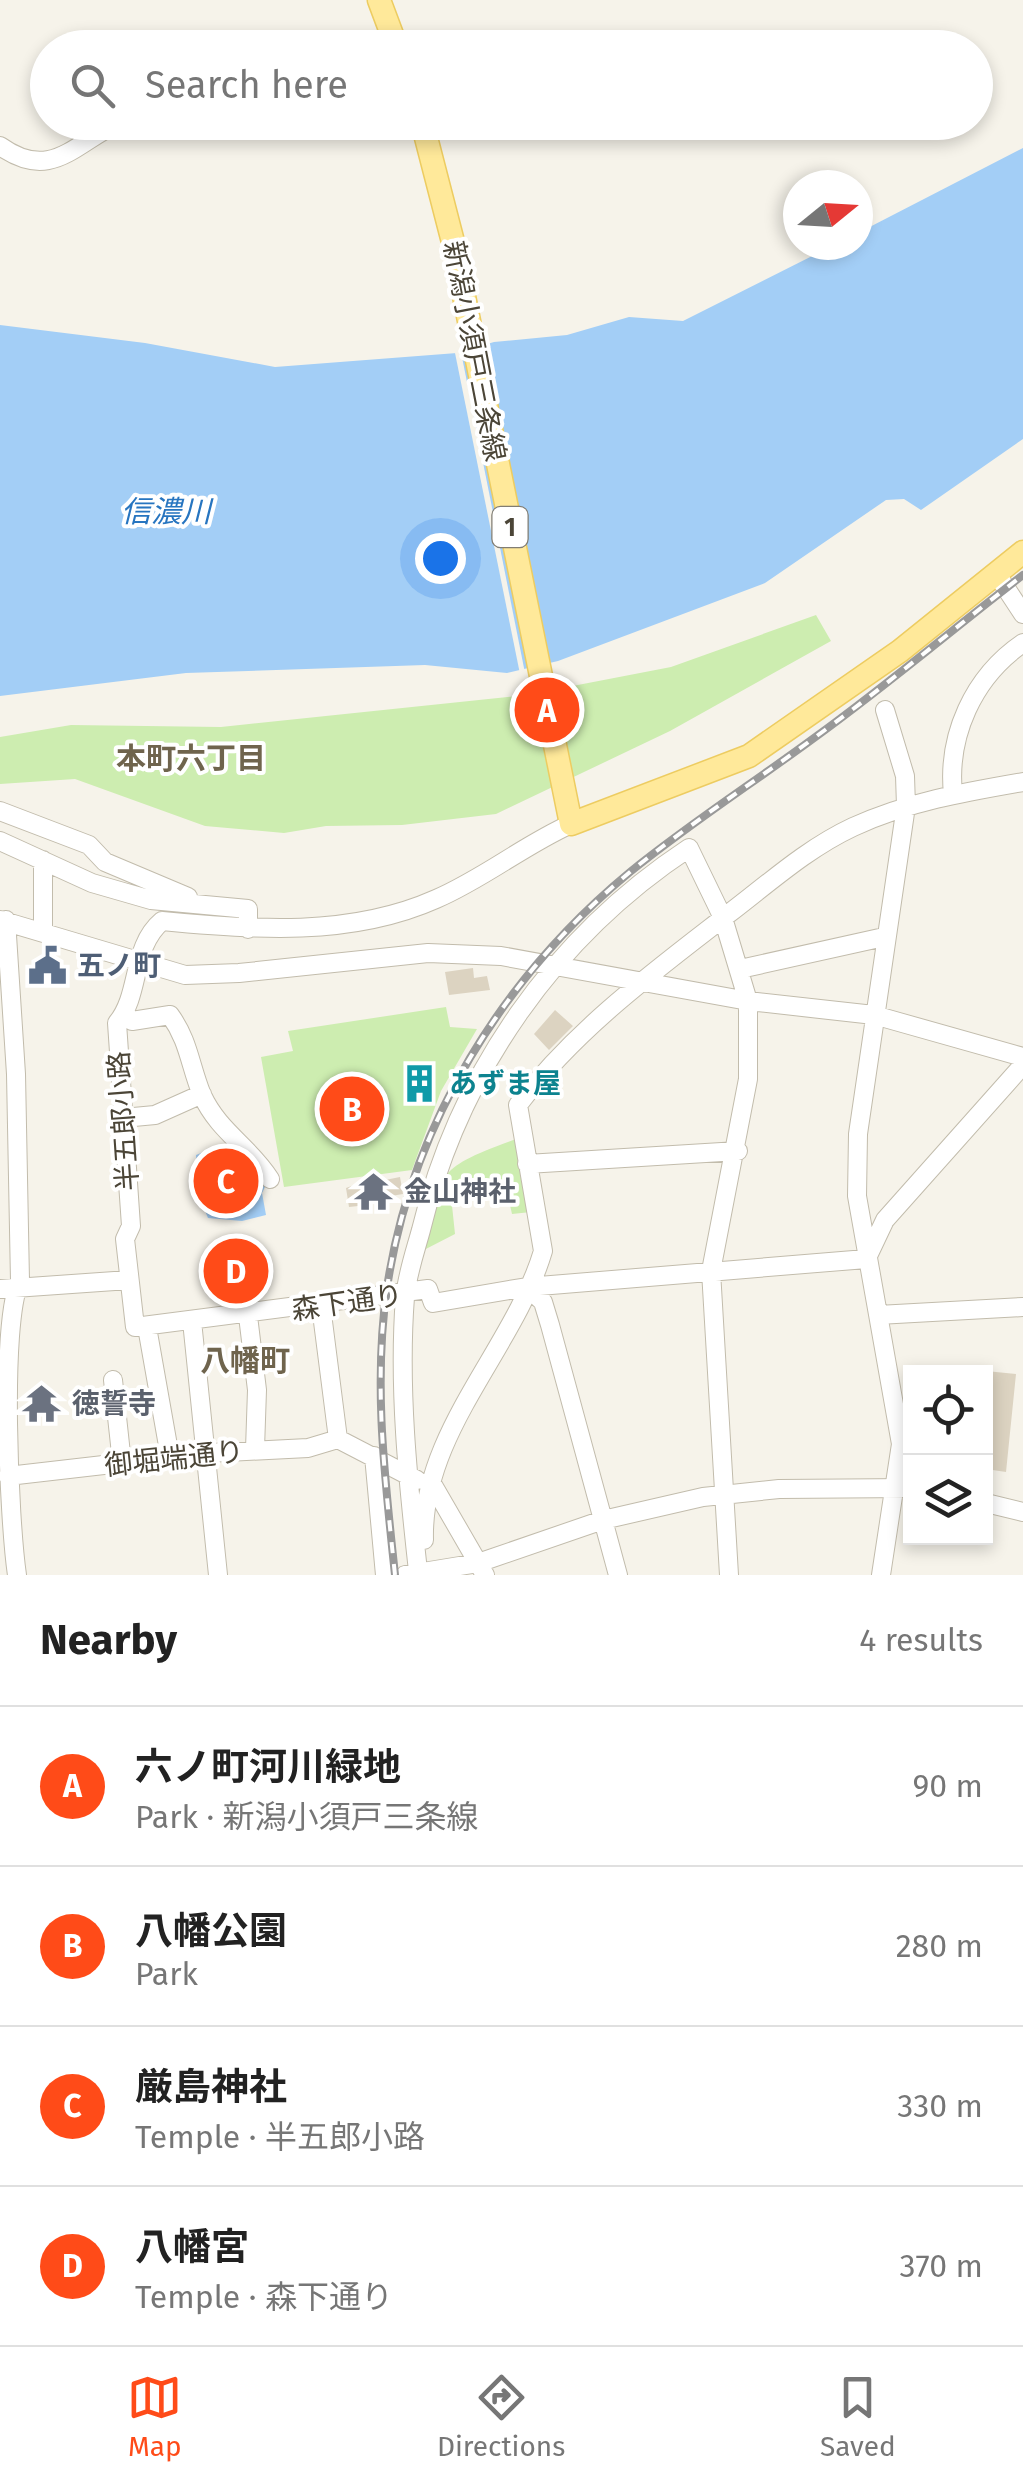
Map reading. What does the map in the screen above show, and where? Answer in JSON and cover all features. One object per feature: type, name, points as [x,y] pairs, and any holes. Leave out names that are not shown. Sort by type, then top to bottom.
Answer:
[{"type":"main road","points":[[379,0],[386,30]]},
{"type":"main road","name":"新潟小須戸三条線","points":[[427,140],[453,242],[569,818]]},
{"type":"main road","points":[[569,818],[749,756],[900,651],[1023,552]]},
{"type":"street","points":[[0,146],[30,160],[59,158],[90,140]]},
{"type":"street","points":[[996,573],[1023,614]]},
{"type":"street","points":[[953,794],[950,756],[962,719],[989,675],[1023,643]]},
{"type":"street","points":[[885,710],[905,776],[906,806],[858,1134],[857,1196],[903,1473]]},
{"type":"street","points":[[418,1573],[430,1480],[543,1251],[518,1105],[543,1072],[639,980],[808,853],[852,828],[906,806],[1023,782]]},
{"type":"street","points":[[0,810],[88,845],[105,862],[215,908]]},
{"type":"street","points":[[0,841],[92,883],[151,900],[248,909],[248,929],[335,924],[401,914],[440,898],[569,818]]},
{"type":"street","points":[[418,1573],[409,1480],[405,1293],[432,1182],[452,1130],[504,1029],[574,941],[689,848],[723,918],[748,1001],[748,1079],[738,1151],[711,1271],[728,1575]]},
{"type":"street","points":[[43,860],[43,930]]},
{"type":"street","points":[[8,1288],[20,1281],[16,1093],[3,920],[137,964],[206,976],[451,952],[556,966],[748,1001],[874,1015],[1023,1057]]},
{"type":"street","name":"半五郎小路","points":[[128,1280],[125,1239],[131,1226],[117,1022],[124,1014],[137,964],[152,929],[162,921],[248,929]]},
{"type":"street","points":[[740,970],[884,938]]},
{"type":"street","points":[[124,1014],[132,1021],[170,1015],[187,1038],[202,1094],[233,1142],[254,1155],[270,1179]]},
{"type":"street","points":[[866,1259],[885,1220],[1023,1064]]},
{"type":"street","points":[[123,1118],[155,1116],[202,1094]]},
{"type":"street","points":[[527,1164],[738,1151]]},
{"type":"street","points":[[528,1288],[866,1259]]},
{"type":"street","points":[[8,1288],[128,1280],[135,1327],[148,1326],[170,1457]]},
{"type":"street","points":[[8,1288],[5,1466],[16,1575]]},
{"type":"street","points":[[528,1288],[543,1302],[618,1575]]},
{"type":"street","name":"森下通り","points":[[148,1326],[428,1290],[433,1303],[528,1288]]},
{"type":"street","points":[[321,1306],[338,1440],[374,1456],[409,1480],[430,1480]]},
{"type":"street","points":[[878,1315],[1023,1307]]},
{"type":"street","points":[[248,1316],[256,1390],[255,1450]]},
{"type":"street","points":[[192,1321],[218,1575]]},
{"type":"street","points":[[114,1380],[122,1463]]},
{"type":"street","name":"御堀端通り","points":[[5,1466],[122,1463],[308,1448],[338,1440]]},
{"type":"street","points":[[374,1456],[384,1575]]},
{"type":"street","points":[[430,1480],[482,1569]]},
{"type":"street","points":[[418,1573],[482,1569],[602,1520],[724,1496],[779,1489],[903,1487]]},
{"type":"street","points":[[882,1575],[903,1491]]},
{"type":"street","points":[[993,1505],[1023,1512]]},
{"type":"green space","points":[[816,615],[831,641],[670,731],[496,814],[402,825],[326,826],[284,833],[205,826],[75,779],[0,784],[0,737],[71,725],[221,727],[526,695],[671,667]]},
{"type":"green space","points":[[446,1007],[450,1027],[477,1029],[441,1091],[412,1170],[284,1187],[261,1057],[293,1051],[288,1031]]},
{"type":"green space","points":[[516,1139],[531,1212],[512,1214],[505,1183],[451,1196],[455,1234],[420,1252],[432,1204],[445,1176],[469,1158]]},
{"type":"water","name":"信濃川","points":[[1023,148],[1023,439],[921,510],[904,499],[886,500],[765,583],[558,661],[507,673],[425,665],[186,673],[0,696],[0,325],[145,343],[275,367],[457,353],[494,342],[567,335],[629,317],[683,321],[804,260],[873,260],[873,225]]},
{"type":"water","points":[[209,1150],[243,1153],[266,1185],[262,1193],[266,1215],[242,1221],[208,1218],[198,1194],[196,1155]]},
{"type":"pier","points":[[460,347],[525,673],[520,674],[454,348]]},
{"type":"building","points":[[473,968],[474,978],[487,976],[490,990],[449,995],[445,972]]},
{"type":"building","points":[[555,1010],[573,1026],[549,1050],[534,1034]]},
{"type":"building","name":"金山神社","points":[[379,1176],[380,1181],[400,1177],[403,1194],[385,1197],[386,1203],[349,1207],[346,1188]]},
{"type":"building","points":[[246,1251],[247,1262],[255,1261],[256,1275],[249,1276],[251,1287],[223,1291],[215,1266],[220,1266],[218,1254]]},
{"type":"building","points":[[993,1372],[1016,1374],[1006,1472],[993,1470]]},
{"type":"railway","points":[[395,1575],[381,1396],[387,1288],[399,1227],[417,1168],[470,1058],[542,958],[630,872],[841,718],[1023,575]]},
{"type":"place","name":"六ノ町河川緑地","points":[[547,710]]},
{"type":"place","name":"五ノ町","points":[[47,965]]},
{"type":"place","name":"あずま屋","points":[[419,1083]]},
{"type":"place","name":"八幡公園","points":[[352,1109]]},
{"type":"place","name":"厳島神社","points":[[226,1181]]},
{"type":"place","name":"金山神社","points":[[374,1191]]},
{"type":"place","name":"八幡宮","points":[[236,1271]]},
{"type":"place","name":"徳誓寺","points":[[42,1403]]},
{"type":"district","name":"本町六丁目","points":[[191,759]]},
{"type":"district","name":"八幡町","points":[[245,1361]]}]
